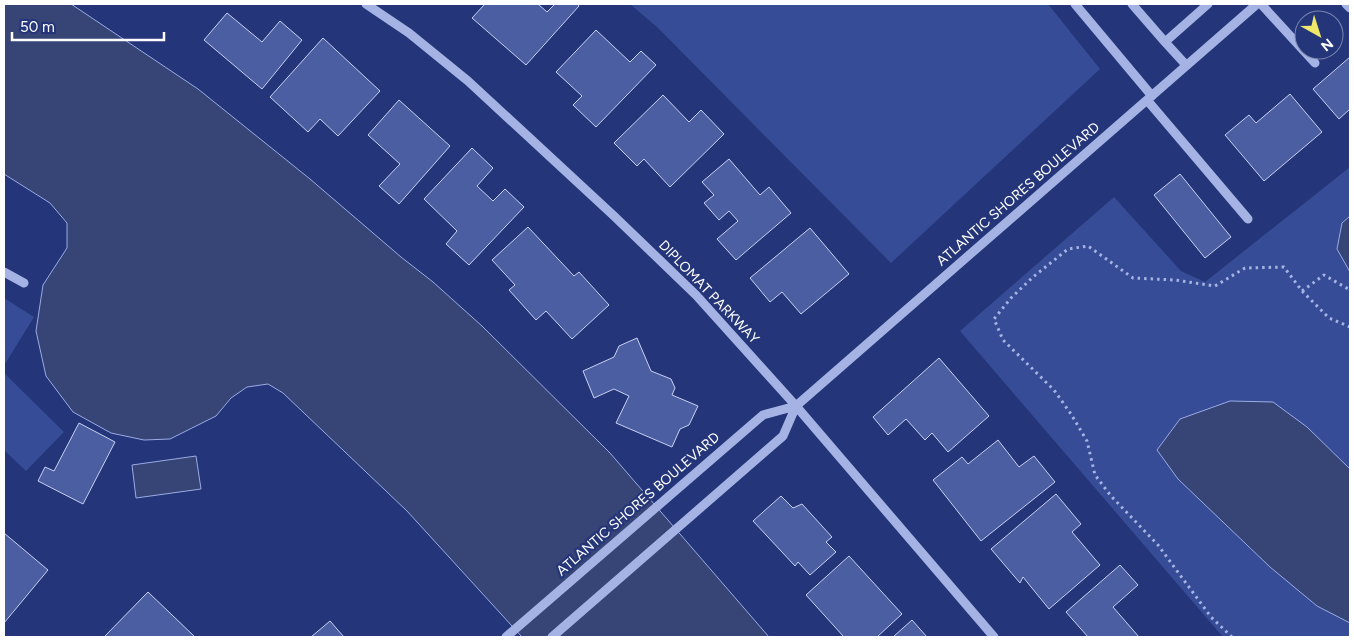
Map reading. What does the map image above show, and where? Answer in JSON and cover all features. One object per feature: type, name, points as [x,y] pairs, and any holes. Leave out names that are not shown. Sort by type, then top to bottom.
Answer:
[{"type":"street","name":"DIPLOMAT PARKWAY","points":[[366,4],[409,33],[468,81],[696,295],[796,406],[994,637]]},
{"type":"street","points":[[1075,4],[1248,219]]},
{"type":"street","points":[[1132,4],[1186,66]]},
{"type":"street","points":[[1165,42],[1208,4]]},
{"type":"street","name":"ATLANTIC SHORES BOULEVARD","points":[[506,637],[763,416],[796,406],[1259,4]]},
{"type":"street","points":[[1259,4],[1315,63]]},
{"type":"street","points":[[1346,4],[1350,8]]},
{"type":"street","points":[[4,272],[24,283]]},
{"type":"street","name":"ATLANTIC SHORES BOULEVARD","points":[[552,637],[783,436],[796,406]]},
{"type":"path","points":[[1232,637],[1211,617],[1158,545],[1095,475],[1087,441],[1071,414],[1054,390],[1003,340],[994,319],[1010,298],[1068,249],[1088,246],[1133,278],[1175,280],[1215,286],[1245,268],[1284,267],[1302,291],[1329,318],[1350,327]]},
{"type":"path","points":[[1302,291],[1324,275],[1350,290]]},
{"type":"shaded area","points":[[4,4],[71,4],[198,89],[310,179],[433,282],[482,326],[610,453],[769,637],[522,637],[407,511],[283,393],[268,384],[247,387],[231,398],[216,416],[170,439],[144,440],[111,433],[73,412],[46,376],[36,331],[43,285],[67,248],[67,223],[50,203],[4,174]]},
{"type":"shaded area","points":[[630,4],[1048,4],[1100,69],[891,263],[658,28]]},
{"type":"shaded area","points":[[1350,167],[1350,637],[1223,637],[960,331],[1114,197],[1181,271],[1205,282]]},
{"type":"shaded area","points":[[1350,216],[1350,272],[1337,249],[1342,223]]},
{"type":"shaded area","points":[[4,298],[34,317],[5,364],[4,364]]},
{"type":"shaded area","points":[[4,373],[64,432],[26,471],[4,450]]},
{"type":"shaded area","points":[[1230,401],[1273,402],[1307,427],[1350,469],[1350,623],[1317,606],[1270,567],[1178,479],[1157,450],[1180,419]]},
{"type":"shaded area","points":[[196,456],[201,489],[136,498],[132,465]]},
{"type":"building","points":[[485,4],[538,4],[547,12],[555,4],[577,4],[579,6],[526,65],[472,18]]},
{"type":"building","points":[[227,13],[262,42],[280,21],[302,40],[262,89],[204,40]]},
{"type":"building","points":[[596,30],[630,62],[641,51],[656,65],[596,127],[573,105],[582,96],[556,72]]},
{"type":"building","points":[[323,38],[380,91],[338,136],[320,119],[308,132],[270,97]]},
{"type":"building","points":[[1350,57],[1350,109],[1339,119],[1313,89]]},
{"type":"building","points":[[1290,94],[1322,132],[1264,181],[1225,135],[1249,115],[1256,123]]},
{"type":"building","points":[[663,95],[689,122],[701,110],[724,134],[670,187],[644,159],[637,166],[614,143]]},
{"type":"building","points":[[399,100],[450,146],[399,204],[379,186],[400,164],[368,135]]},
{"type":"building","points":[[472,148],[493,168],[477,186],[493,201],[505,189],[524,207],[469,265],[446,244],[457,231],[424,199]]},
{"type":"building","points":[[729,159],[760,195],[769,187],[791,213],[736,260],[717,239],[738,221],[729,211],[719,220],[704,203],[714,195],[702,182]]},
{"type":"building","points":[[1180,174],[1231,237],[1205,258],[1154,195]]},
{"type":"building","points":[[528,227],[574,276],[579,272],[609,305],[572,339],[546,311],[536,320],[509,290],[515,285],[492,260]]},
{"type":"building","points":[[810,228],[849,274],[801,314],[782,292],[770,302],[750,278]]},
{"type":"building","points":[[637,338],[651,371],[671,379],[675,388],[672,395],[698,406],[689,425],[680,429],[672,447],[616,423],[629,396],[614,389],[594,398],[583,371],[614,357],[619,346]]},
{"type":"building","points":[[939,358],[989,416],[948,452],[932,433],[925,440],[906,419],[888,435],[873,417]]},
{"type":"building","points":[[79,423],[115,442],[83,504],[38,481],[45,467],[54,471]]},
{"type":"building","points":[[998,440],[1019,467],[1034,456],[1055,482],[981,541],[933,480],[962,457],[968,464]]},
{"type":"building","points":[[1056,494],[1081,524],[1072,532],[1100,565],[1049,609],[1023,577],[1020,583],[991,549]]},
{"type":"building","points":[[781,496],[793,508],[802,504],[832,537],[826,542],[836,552],[810,575],[798,562],[795,566],[753,521]]},
{"type":"building","points":[[4,533],[48,570],[4,623]]},
{"type":"building","points":[[849,556],[902,614],[877,637],[844,637],[806,595]]},
{"type":"building","points":[[1120,565],[1138,585],[1113,607],[1139,637],[1088,637],[1066,612]]},
{"type":"building","points":[[148,592],[195,637],[104,637]]},
{"type":"building","points":[[912,620],[927,637],[893,637]]},
{"type":"building","points":[[330,621],[344,637],[311,637]]}]
